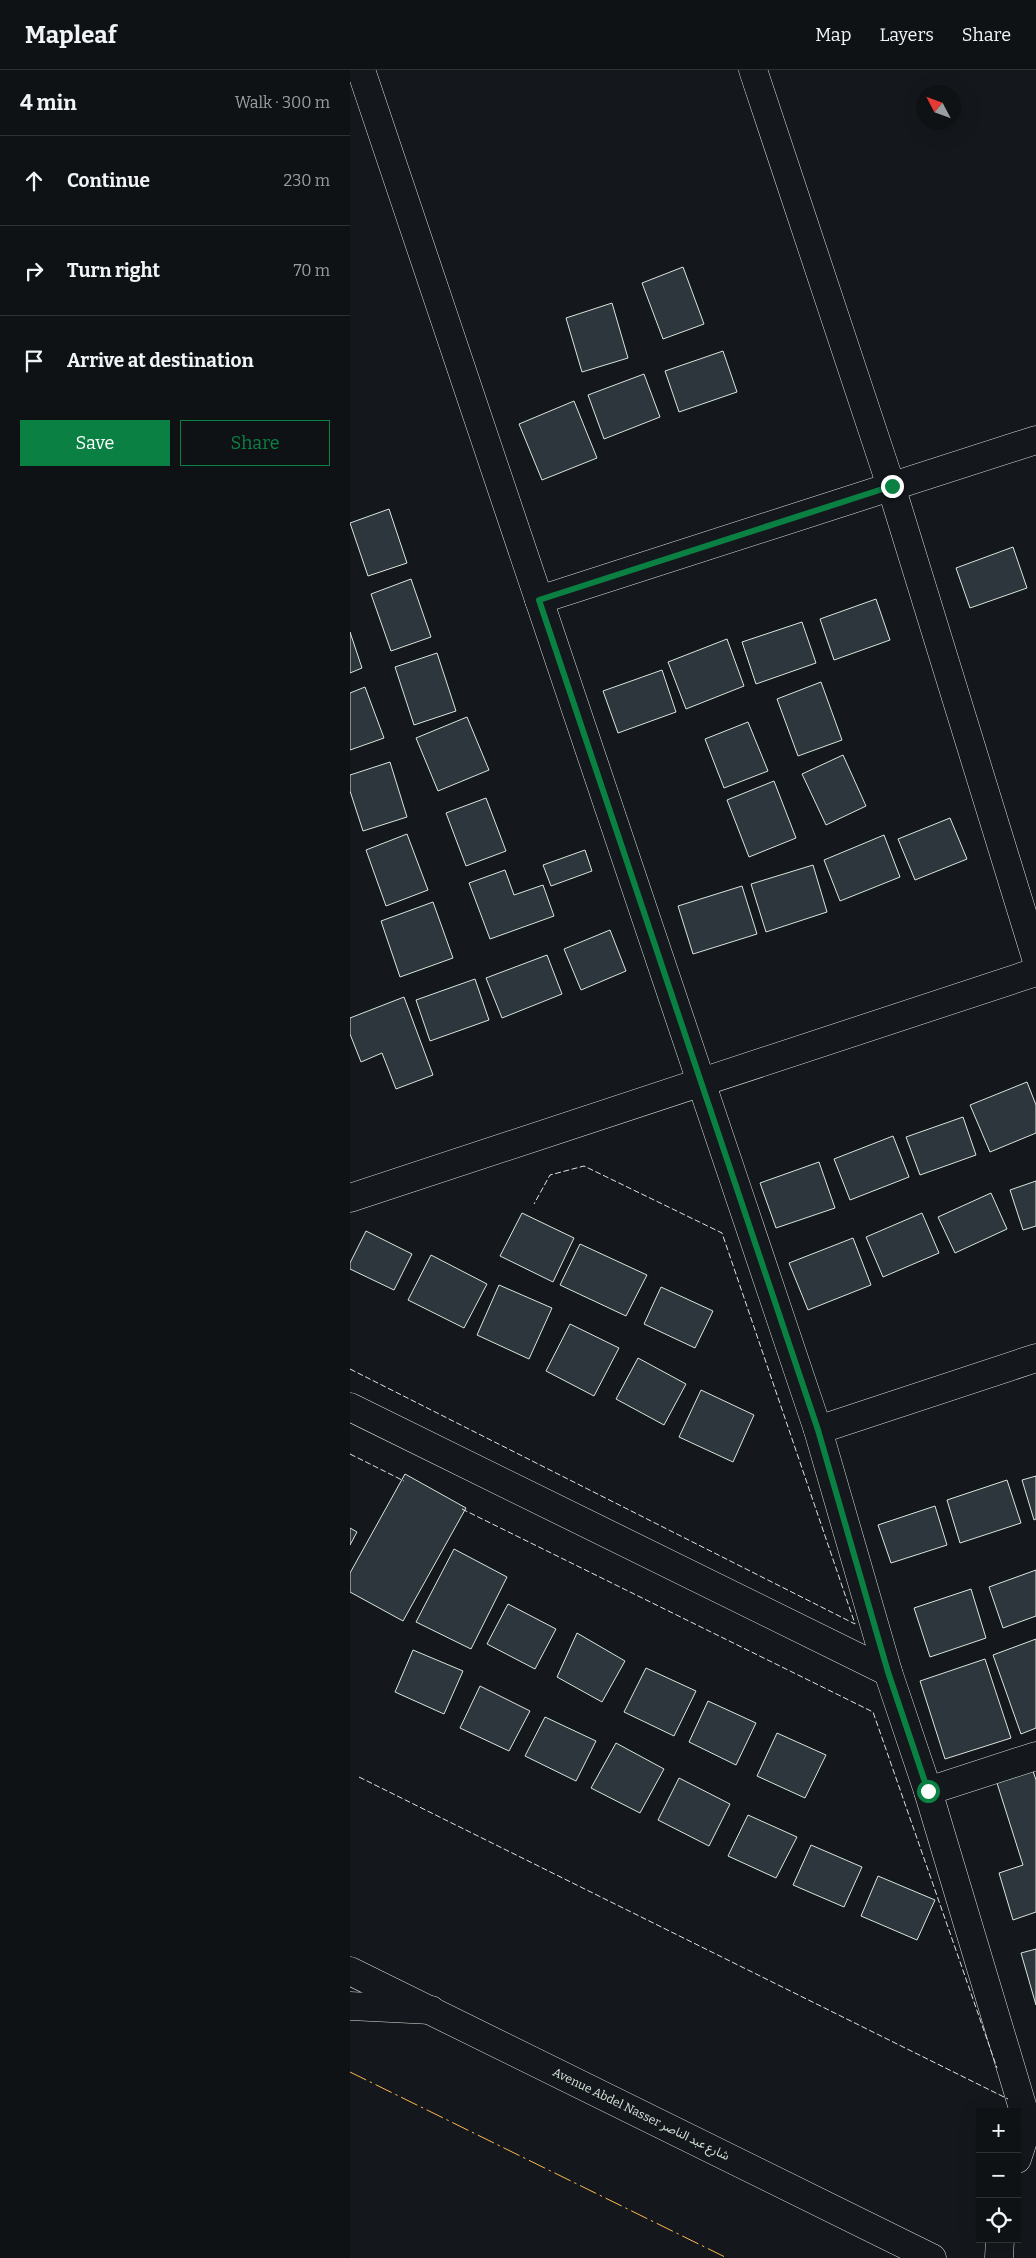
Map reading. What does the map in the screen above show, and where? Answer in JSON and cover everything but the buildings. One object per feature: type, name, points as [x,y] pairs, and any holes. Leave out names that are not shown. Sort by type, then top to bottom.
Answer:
[{"type":"street","points":[[361,70],[818,1430],[888,1672],[928,1791],[1032,2124],[1020,2153]]},
{"type":"street","points":[[752,70],[892,486],[1036,958]]},
{"type":"street","points":[[539,600],[1036,440]]},
{"type":"street","points":[[350,1198],[1036,972]]},
{"type":"street","points":[[818,1430],[1036,1358]]},
{"type":"street","points":[[350,1407],[888,1672]]},
{"type":"street","points":[[928,1791],[1036,1756]]},
{"type":"street","name":"Avenue Abdel Nasser شارع عبد الناصر","points":[[350,1971],[918,2255]]},
{"type":"street","points":[[350,2006],[431,2010]]},
{"type":"street","points":[[999,2258],[1000,2243]]},
{"type":"fence","points":[[350,1369],[855,1624],[722,1233],[584,1166],[550,1175],[534,1204]]},
{"type":"fence","points":[[350,1454],[404,1481]]},
{"type":"fence","points":[[462,1509],[873,1712],[997,2068]]},
{"type":"fence","points":[[359,1777],[1008,2099]]},
{"type":"power","points":[[350,2072],[727,2258]]},
{"type":"route","points":[[892,486],[539,600],[818,1430],[888,1672],[928,1791]]}]
